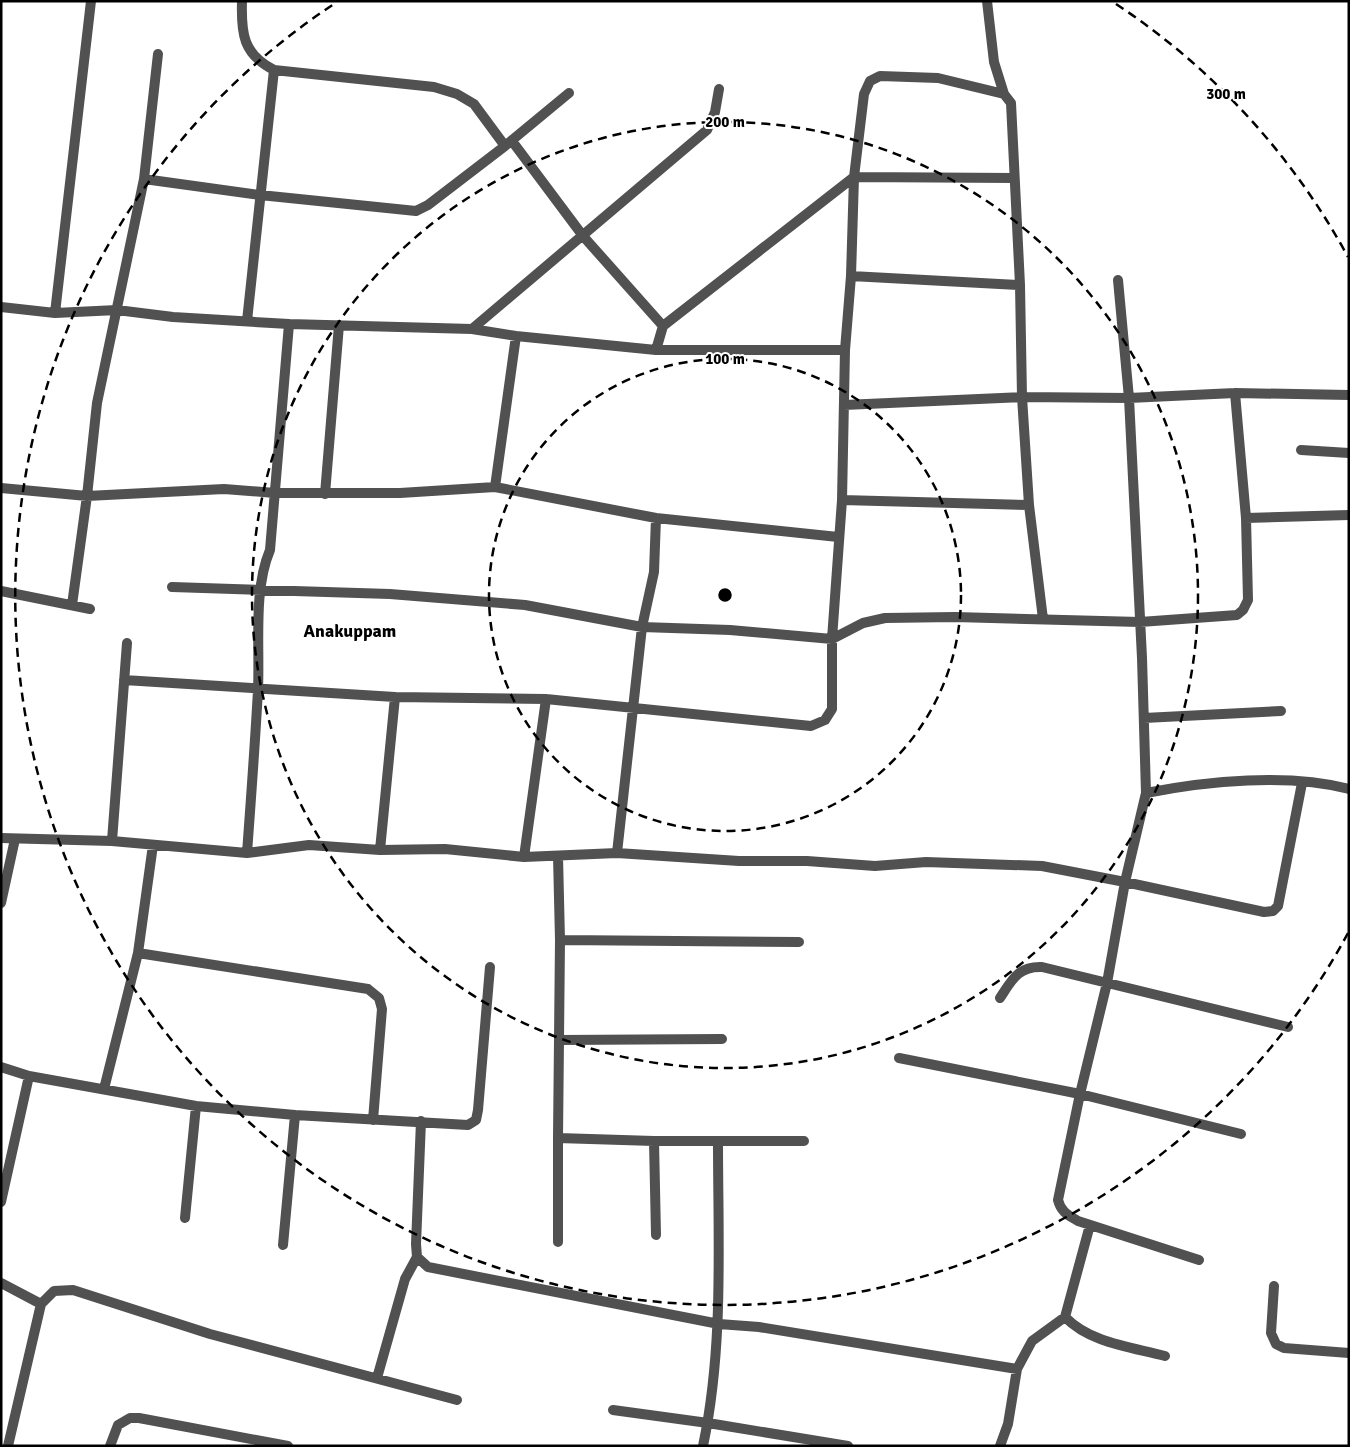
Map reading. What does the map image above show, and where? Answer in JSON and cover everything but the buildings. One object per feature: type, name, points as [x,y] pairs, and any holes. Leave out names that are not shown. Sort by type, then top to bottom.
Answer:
[{"type":"street","points":[[56,312],[91,1]]},
{"type":"street","points":[[242,1],[242,30],[249,51],[260,63],[274,70],[434,87],[457,94],[474,104],[583,236],[663,326]]},
{"type":"street","points":[[987,1],[994,62],[1004,94],[1011,103],[1020,285],[1022,397],[1029,505],[1043,619]]},
{"type":"street","points":[[72,605],[88,496],[98,403],[144,179],[158,54]]},
{"type":"street","points":[[247,322],[274,70]]},
{"type":"street","points":[[124,680],[395,697],[546,700],[811,726],[825,720],[832,709],[832,638],[842,500],[845,350],[851,276],[854,177],[864,94],[870,81],[880,76],[938,78],[1004,94]]},
{"type":"street","points":[[472,329],[706,130],[715,112],[719,89]]},
{"type":"street","points":[[144,179],[260,196],[416,211],[428,205],[508,144],[569,93]]},
{"type":"street","points":[[656,350],[663,326],[854,177],[1014,178]]},
{"type":"street","points":[[851,276],[1020,285]]},
{"type":"street","points":[[1118,280],[1129,398],[1146,792],[1125,882],[1107,983],[1080,1094],[1058,1200],[1060,1208],[1066,1214],[1090,1225],[1199,1260]]},
{"type":"street","points":[[1,307],[56,312],[118,310],[173,317],[288,324],[472,329],[516,336],[656,350],[845,350]]},
{"type":"street","points":[[247,853],[258,689],[260,591],[264,562],[270,550],[288,324]]},
{"type":"street","points":[[325,494],[339,324]]},
{"type":"street","points":[[495,487],[516,336]]},
{"type":"street","points":[[844,405],[1022,397],[1129,398],[1234,393],[1349,396]]},
{"type":"street","points":[[172,587],[390,594],[526,605],[642,627],[730,630],[832,638],[863,623],[884,618],[1140,622],[1237,615],[1243,610],[1248,600],[1246,518],[1234,393]]},
{"type":"street","points":[[1301,450],[1349,453]]},
{"type":"street","points":[[1,488],[88,496],[224,489],[325,494],[400,493],[495,487],[656,518],[838,537]]},
{"type":"street","points":[[842,500],[1029,505]]},
{"type":"street","points":[[1246,518],[1349,515]]},
{"type":"street","points":[[617,853],[642,627],[654,572],[656,518]]},
{"type":"street","points":[[1,591],[90,609]]},
{"type":"street","points":[[112,841],[127,643]]},
{"type":"street","points":[[380,850],[395,697]]},
{"type":"street","points":[[524,857],[546,700]]},
{"type":"street","points":[[1144,718],[1281,711]]},
{"type":"street","points":[[1146,792],[1215,782],[1302,783],[1349,789]]},
{"type":"street","points":[[1,838],[112,841],[247,853],[309,845],[380,850],[445,849],[524,857],[617,853],[739,861],[807,861],[875,866],[926,862],[1042,866],[1264,912],[1273,911],[1278,906],[1302,783]]},
{"type":"street","points":[[1,903],[15,839]]},
{"type":"street","points":[[104,1089],[138,953],[153,845]]},
{"type":"street","points":[[558,856],[560,940],[558,1242]]},
{"type":"street","points":[[560,940],[799,942]]},
{"type":"street","points":[[138,953],[368,989],[379,998],[382,1009],[373,1120]]},
{"type":"street","points":[[1000,998],[1017,974],[1030,966],[1042,967],[1288,1027]]},
{"type":"street","points":[[1,1067],[29,1076],[196,1106],[295,1115],[468,1125],[476,1120],[490,967]]},
{"type":"street","points":[[560,1040],[722,1039]]},
{"type":"street","points":[[899,1058],[1080,1094],[1241,1134]]},
{"type":"street","points":[[1,1202],[29,1076]]},
{"type":"street","points":[[185,1218],[196,1106]]},
{"type":"street","points":[[283,1245],[295,1115]]},
{"type":"street","points":[[377,1378],[405,1279],[417,1257],[421,1122]]},
{"type":"street","points":[[558,1138],[654,1141],[804,1141]]},
{"type":"street","points":[[654,1141],[656,1235]]},
{"type":"street","points":[[703,1446],[708,1423],[719,1324],[718,1141]]},
{"type":"street","points":[[1000,1446],[1008,1424],[1017,1369],[1032,1341],[1065,1317],[1090,1225]]},
{"type":"street","points":[[417,1257],[428,1267],[439,1270],[561,1291],[719,1324],[759,1327],[1017,1369]]},
{"type":"street","points":[[1,1283],[41,1304]]},
{"type":"street","points":[[1274,1286],[1271,1333],[1276,1344],[1284,1348],[1349,1353]]},
{"type":"street","points":[[8,1446],[41,1304],[54,1291],[72,1290],[210,1334],[457,1400]]},
{"type":"street","points":[[1065,1317],[1076,1329],[1094,1337],[1164,1356]]},
{"type":"street","points":[[613,1410],[708,1423],[848,1446]]},
{"type":"street","points":[[110,1446],[118,1425],[130,1418],[139,1418],[288,1446]]},
{"type":"district","name":"Anakuppam","points":[[350,631]]}]
